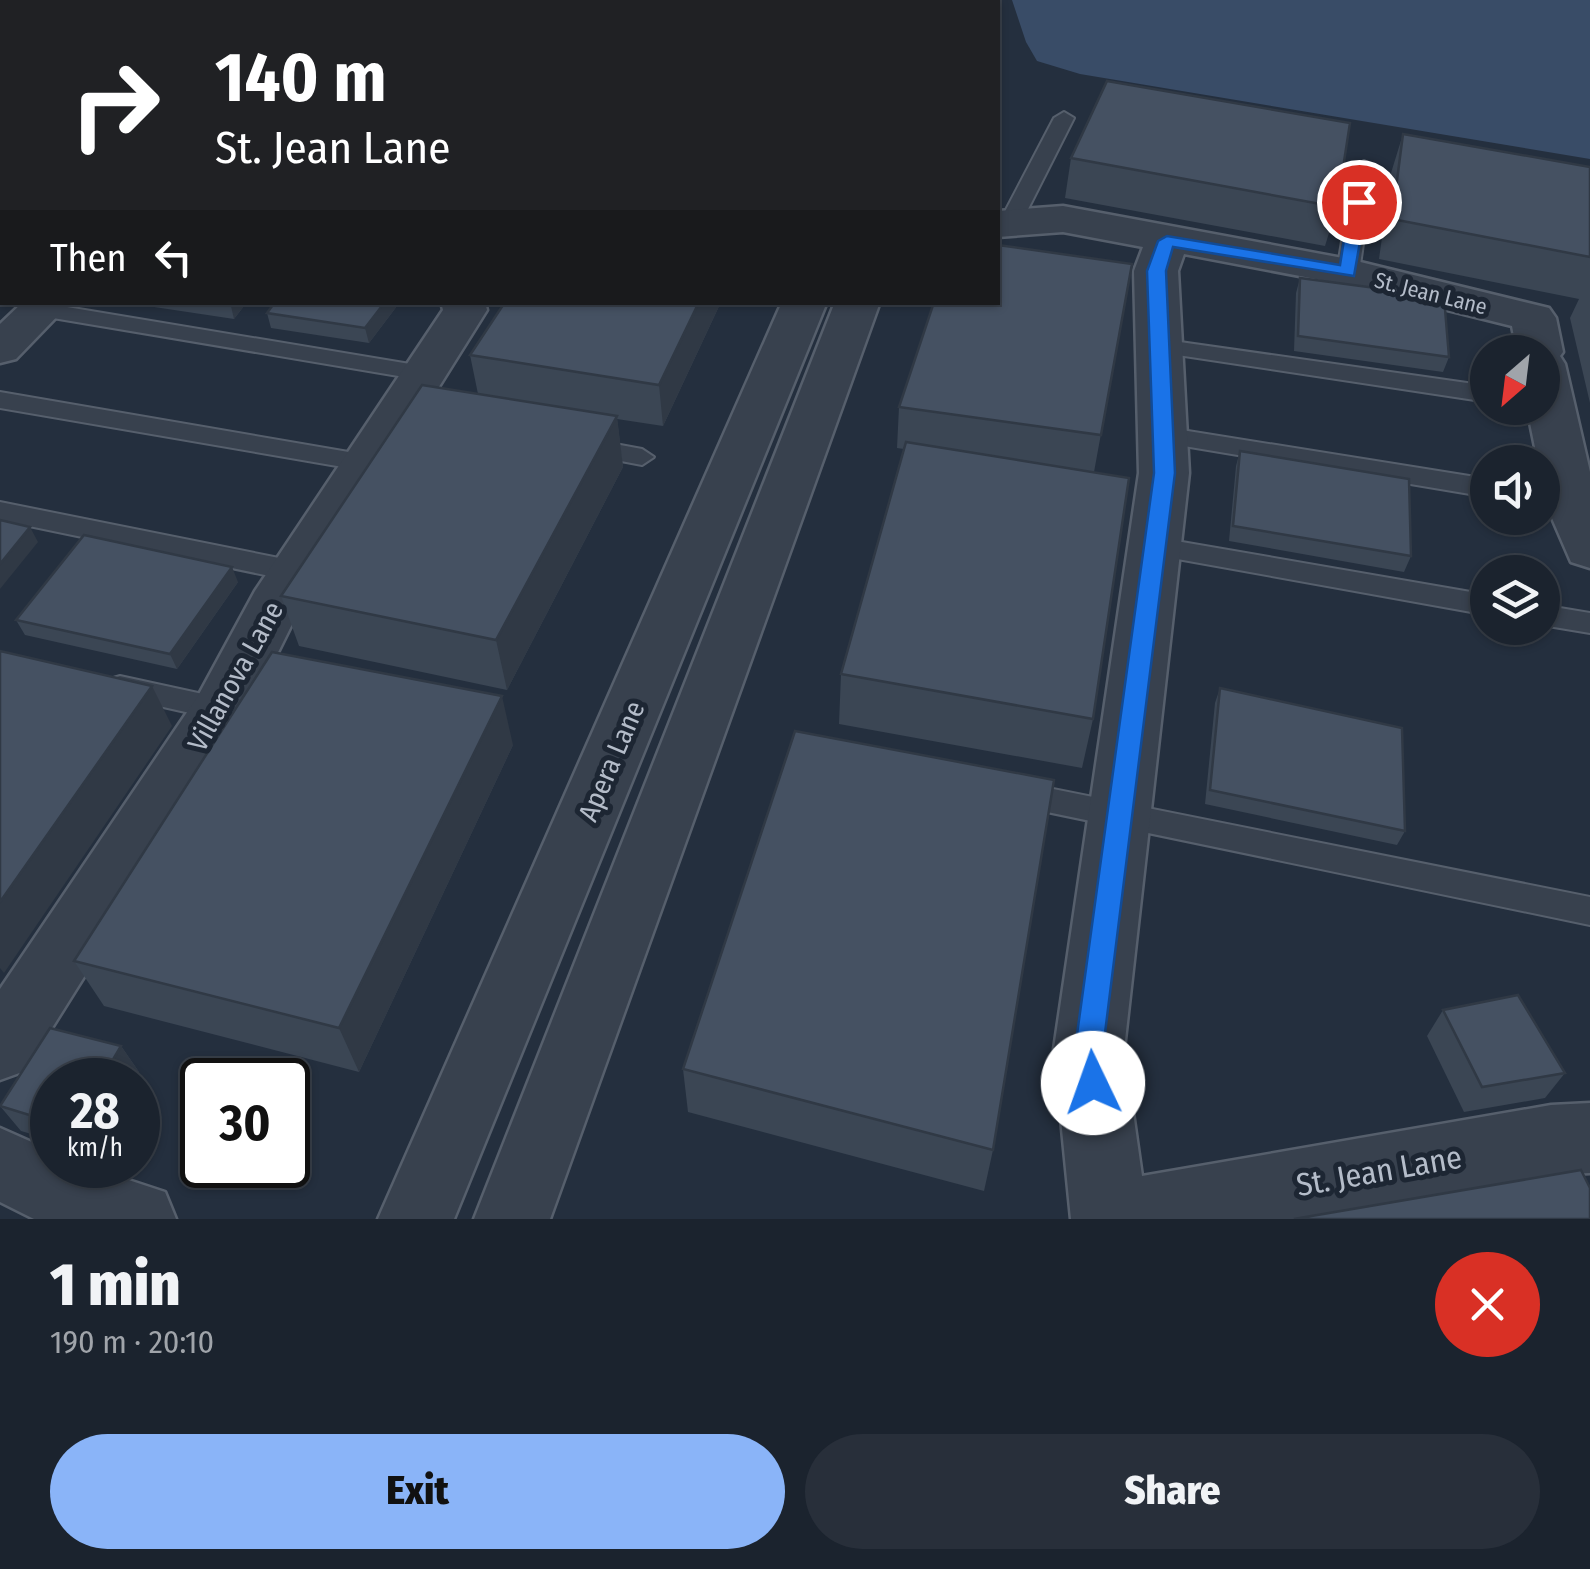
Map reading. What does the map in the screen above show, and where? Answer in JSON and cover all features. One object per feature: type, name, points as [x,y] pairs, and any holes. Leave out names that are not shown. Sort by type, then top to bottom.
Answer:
[{"type":"street","name":"St. Jean Lane","points":[[1004,223],[1063,219],[1348,272],[1534,318],[1537,335]]},
{"type":"street","points":[[1110,1219],[1089,1049],[1150,527],[1164,473],[1156,271],[1167,241]]},
{"type":"street","name":"Villanova Lane","points":[[0,1048],[245,684],[294,571],[366,462],[415,403],[463,305]]},
{"type":"street","name":"Apera Lane","points":[[416,1219],[804,305]]},
{"type":"street","points":[[512,1219],[857,305]]},
{"type":"street","points":[[1553,425],[1567,489],[1590,549]]},
{"type":"street","name":"St. Jean Lane","points":[[1110,1219],[1551,1140],[1590,1138]]},
{"type":"street","points":[[0,1164],[84,1204],[138,1219]]},
{"type":"lane","points":[[1004,223],[1064,118]]},
{"type":"lane","points":[[1348,272],[1364,167]]},
{"type":"lane","points":[[21,326],[415,403]]},
{"type":"lane","points":[[1159,346],[1470,391]]},
{"type":"lane","points":[[0,400],[366,462]]},
{"type":"lane","points":[[1163,435],[1470,485]]},
{"type":"lane","points":[[567,444],[642,457]]},
{"type":"lane","points":[[0,511],[294,571]]},
{"type":"lane","points":[[1150,527],[1470,601]]},
{"type":"lane","points":[[1560,617],[1590,623]]},
{"type":"lane","points":[[92,681],[245,684]]},
{"type":"lane","points":[[982,787],[1590,911]]},
{"type":"water","points":[[1012,0],[1590,0],[1590,159],[1080,74],[1037,61]]},
{"type":"building","points":[[1107,81],[1350,123],[1337,207],[1071,158]]},
{"type":"building","points":[[1403,134],[1590,167],[1590,257],[1392,219]]},
{"type":"building","points":[[1000,245],[1132,264],[1101,435],[899,407],[933,305],[1000,305]]},
{"type":"building","points":[[1300,278],[1444,297],[1449,357],[1298,336]]},
{"type":"building","points":[[273,305],[383,305],[365,328],[267,313]]},
{"type":"building","points":[[503,305],[698,305],[659,385],[470,355]]},
{"type":"building","points":[[422,385],[617,416],[496,640],[281,596]]},
{"type":"building","points":[[906,442],[1129,478],[1093,719],[841,674]]},
{"type":"building","points":[[1240,451],[1409,479],[1411,556],[1233,526]]},
{"type":"building","points":[[0,520],[30,527],[0,564]]},
{"type":"building","points":[[84,535],[232,567],[170,654],[16,620]]},
{"type":"building","points":[[0,651],[152,686],[0,902]]},
{"type":"building","points":[[272,652],[502,696],[339,1028],[74,961]]},
{"type":"building","points":[[1220,688],[1402,728],[1405,831],[1210,790]]},
{"type":"building","points":[[795,731],[1054,780],[993,1150],[683,1069]]},
{"type":"building","points":[[1518,995],[1565,1073],[1482,1087],[1443,1010]]},
{"type":"building","points":[[50,1028],[121,1046],[114,1058],[31,1058]]},
{"type":"building","points":[[30,1059],[30,1115],[0,1106]]},
{"type":"building","points":[[1581,1170],[1590,1188],[1590,1219],[1294,1219]]},
{"type":"route","points":[[1093,1083],[1089,1049],[1164,473],[1156,271],[1167,241],[1348,272],[1359,202]]}]
